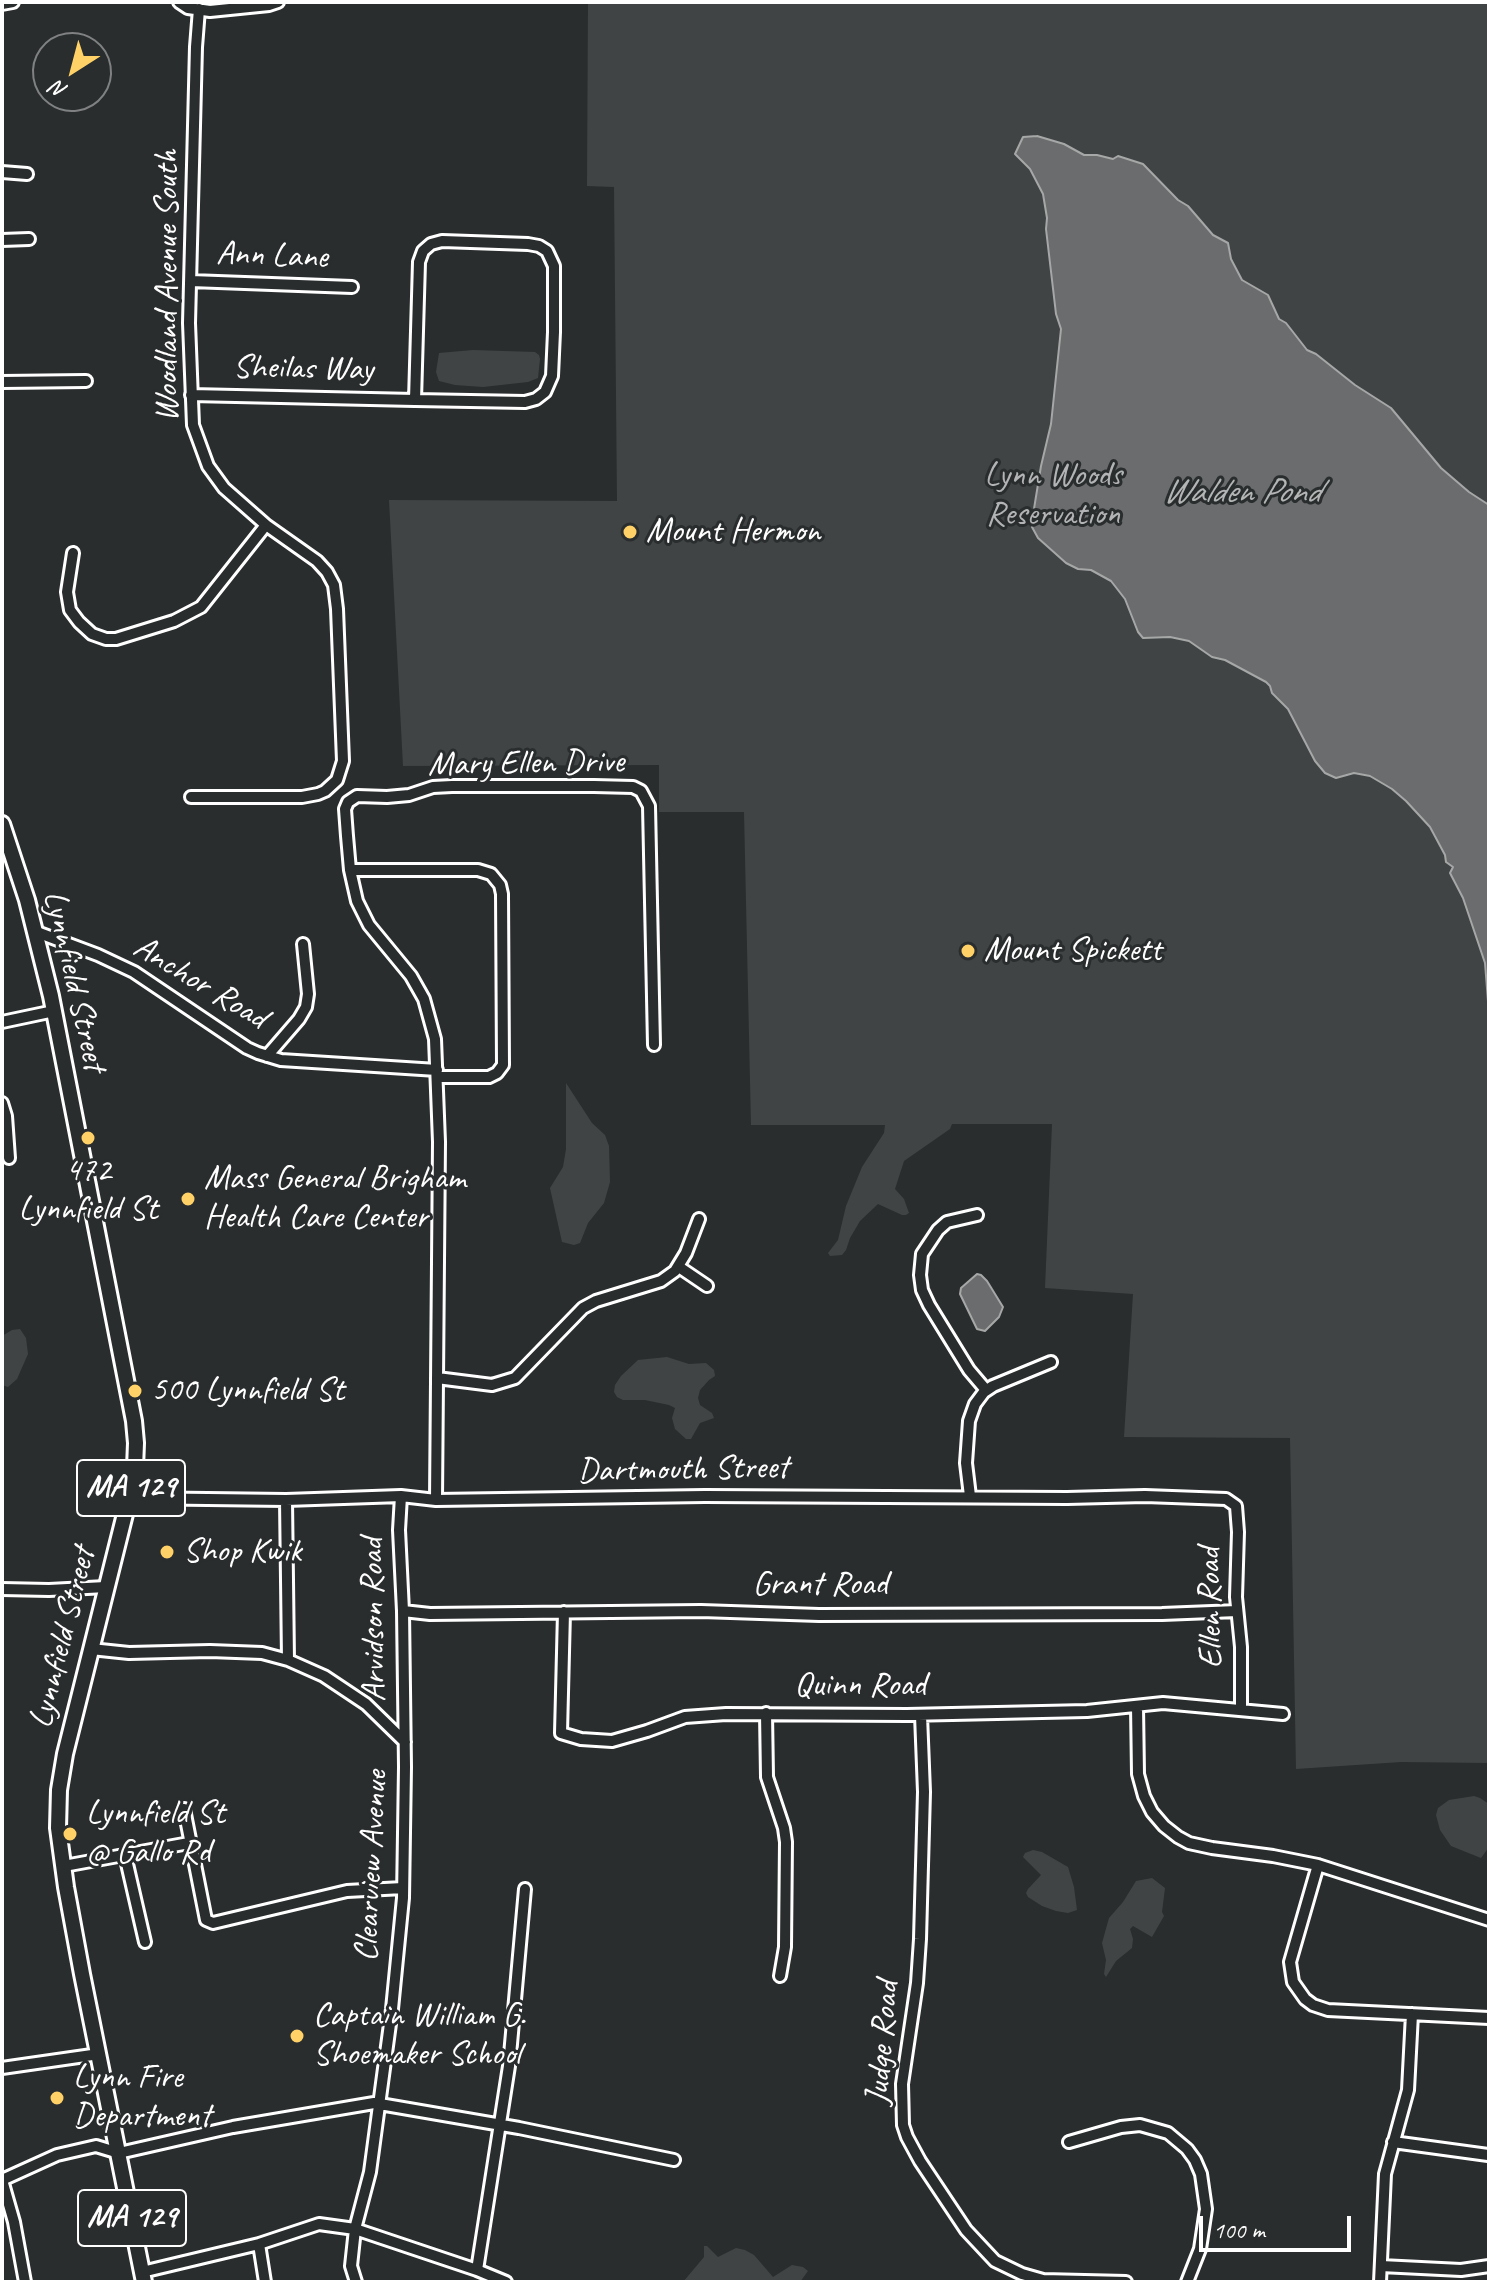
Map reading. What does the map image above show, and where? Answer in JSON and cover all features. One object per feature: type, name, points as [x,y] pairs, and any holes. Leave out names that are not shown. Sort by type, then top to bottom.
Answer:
[{"type":"main road","name":"Lynnfield Street","points":[[2,824],[5,845],[34,931],[54,1011],[134,1421],[135,1468],[65,1754],[59,1790],[58,1828],[143,2277]]},
{"type":"street","points":[[2,4],[13,2]]},
{"type":"street","points":[[179,2],[188,8],[210,11],[274,3]]},
{"type":"street","name":"Woodland Avenue South","points":[[191,797],[302,797],[318,794],[330,788],[340,774],[343,761],[335,591],[323,566],[266,525],[230,494],[208,466],[195,433],[191,395],[191,281],[199,9]]},
{"type":"street","points":[[2,172],[27,174]]},
{"type":"street","points":[[2,240],[29,239]]},
{"type":"street","name":"Sheilas Way","points":[[191,395],[415,400],[525,402],[536,399],[545,392],[552,376],[554,266],[547,251],[528,244],[456,241],[436,242],[426,247],[419,262],[415,400]]},
{"type":"street","name":"Ann Lane","points":[[191,281],[352,287]]},
{"type":"street","points":[[2,382],[86,381]]},
{"type":"street","points":[[73,553],[67,592],[70,610],[87,631],[100,638],[116,639],[174,621],[201,607],[266,525]]},
{"type":"street","name":"Mary Ellen Drive","points":[[350,870],[345,812],[348,802],[357,796],[401,796],[440,786],[607,786],[633,787],[641,791],[649,806],[654,1045]]},
{"type":"street","points":[[350,870],[362,912],[380,941],[411,976],[424,999],[433,1026],[437,1074],[436,1500]]},
{"type":"street","name":"Anchor Road","points":[[34,931],[134,972],[247,1048],[267,1056],[281,1060],[437,1074],[489,1077],[497,1073],[503,1065],[500,885],[491,874],[478,870],[350,870]]},
{"type":"street","points":[[267,1056],[306,1007],[308,994],[303,944]]},
{"type":"street","points":[[2,1022],[54,1011]]},
{"type":"street","points":[[2,1103],[9,1158]]},
{"type":"street","points":[[977,1215],[947,1222],[938,1230],[922,1254],[920,1275],[929,1305],[969,1370],[986,1390]]},
{"type":"street","points":[[437,1378],[492,1385],[515,1378],[583,1308],[661,1281],[679,1267],[699,1219]]},
{"type":"street","points":[[679,1267],[707,1286]]},
{"type":"street","points":[[970,1496],[966,1463],[969,1421],[975,1404],[986,1390],[1051,1362]]},
{"type":"street","name":"Arvidson Road","points":[[401,1496],[399,1530],[405,1742]]},
{"type":"street","name":"Dartmouth Street","points":[[129,1498],[1200,1497],[1226,1499],[1236,1506]]},
{"type":"street","points":[[286,1500],[288,1660]]},
{"type":"street","name":"Ellen Road","points":[[1236,1506],[1241,1709]]},
{"type":"street","points":[[2,1589],[106,1587]]},
{"type":"street","name":"Grant Road","points":[[403,1611],[430,1614],[701,1611],[819,1615],[1237,1611]]},
{"type":"street","name":"Quinn Road","points":[[564,1612],[561,1733],[581,1739],[612,1741],[685,1717],[726,1714],[921,1715],[1087,1711],[1163,1703],[1283,1714]]},
{"type":"street","points":[[91,1649],[129,1653],[262,1653],[288,1660],[324,1676],[366,1704],[405,1742]]},
{"type":"street","points":[[1137,1706],[1138,1774],[1144,1796],[1164,1826],[1189,1843],[1318,1865],[1489,1920]]},
{"type":"street","points":[[766,1713],[767,1777],[786,1842],[785,1947],[780,1976]]},
{"type":"street","name":"Judge Road","points":[[921,1715],[924,1792],[920,1939],[917,1983],[902,2084],[903,2125],[907,2137],[966,2230],[995,2261],[1043,2280],[1126,2282]]},
{"type":"street","name":"Clearview Avenue","points":[[356,2282],[351,2266],[355,2229],[370,2172],[392,2009],[403,1888],[405,1742]]},
{"type":"street","points":[[184,1809],[206,1920],[213,1923],[347,1891],[403,1888]]},
{"type":"street","points":[[64,1866],[189,1843]]},
{"type":"street","points":[[125,1855],[145,1942]]},
{"type":"street","points":[[1318,1865],[1290,1959],[1292,1977],[1298,1991],[1309,2002],[1328,2010],[1489,2018]]},
{"type":"street","points":[[477,2270],[511,2051],[525,1889]]},
{"type":"street","points":[[1380,2282],[1385,2174],[1408,2090],[1412,2014]]},
{"type":"street","points":[[2,2068],[99,2054]]},
{"type":"street","points":[[25,2282],[14,2222],[2,2180],[57,2155],[96,2146],[119,2153],[248,2124],[379,2103],[674,2160]]},
{"type":"street","points":[[1069,2142],[1121,2127],[1140,2125],[1168,2133],[1187,2149],[1201,2174],[1206,2209],[1200,2249],[1187,2282]]},
{"type":"street","points":[[1393,2142],[1488,2155]]},
{"type":"street","points":[[143,2277],[319,2224],[355,2229],[506,2282]]},
{"type":"street","points":[[259,2244],[265,2282]]},
{"type":"street","points":[[1381,2266],[1461,2270],[1489,2266]]},
{"type":"green space","name":"Lynn Woods Reservation","points":[[588,2],[1489,2],[1489,1763],[1401,1762],[1296,1769],[1290,1438],[1124,1437],[1133,1294],[1045,1288],[1052,1124],[952,1124],[950,1129],[904,1161],[895,1189],[904,1199],[909,1213],[902,1215],[878,1204],[860,1221],[842,1255],[830,1256],[828,1253],[838,1240],[846,1206],[862,1167],[884,1133],[885,1125],[751,1125],[744,812],[659,812],[659,765],[403,766],[389,500],[617,501],[614,187],[587,186]]},
{"type":"green space","points":[[473,350],[535,352],[540,359],[538,378],[483,387],[439,381],[436,372],[439,353]]},
{"type":"green space","points":[[566,1083],[592,1123],[605,1135],[609,1146],[610,1182],[604,1203],[588,1223],[580,1243],[574,1245],[562,1242],[550,1188],[563,1167],[566,1149]]},
{"type":"green space","points":[[20,1329],[26,1338],[28,1354],[17,1379],[8,1387],[2,1385],[2,1336]]},
{"type":"green space","points":[[667,1357],[689,1364],[706,1363],[714,1370],[715,1376],[700,1390],[698,1398],[700,1405],[714,1418],[700,1423],[691,1439],[686,1439],[675,1429],[672,1418],[675,1408],[645,1400],[623,1400],[614,1392],[621,1376],[638,1360]]},
{"type":"green space","points":[[1474,1796],[1489,1804],[1489,1847],[1481,1858],[1451,1846],[1440,1830],[1436,1815],[1438,1808],[1449,1800]]},
{"type":"green space","points":[[1033,1850],[1068,1867],[1077,1910],[1068,1913],[1056,1911],[1028,1897],[1028,1889],[1041,1875],[1023,1857]]},
{"type":"green space","points":[[1152,1878],[1165,1888],[1164,1916],[1152,1937],[1133,1926],[1130,1929],[1132,1948],[1116,1961],[1106,1977],[1102,1943],[1109,1918],[1136,1881]]},
{"type":"green space","points":[[704,2246],[718,2257],[736,2248],[745,2250],[754,2255],[773,2277],[792,2265],[808,2271],[800,2282],[683,2282],[704,2257]]},
{"type":"water","name":"Walden Pond","points":[[1037,136],[1064,144],[1084,155],[1113,159],[1118,156],[1143,164],[1178,200],[1188,206],[1213,235],[1228,243],[1231,259],[1242,280],[1268,295],[1279,319],[1286,323],[1307,350],[1391,408],[1441,468],[1489,505],[1489,1014],[1485,963],[1463,898],[1450,873],[1453,867],[1446,862],[1430,827],[1406,801],[1370,776],[1354,773],[1336,778],[1325,773],[1315,761],[1288,709],[1266,682],[1225,660],[1212,657],[1189,641],[1170,637],[1143,638],[1125,599],[1111,581],[1091,570],[1078,569],[1066,563],[1038,538],[1032,527],[1051,424],[1061,329],[1056,314],[1043,194],[1030,169],[1015,154],[1023,137]]},
{"type":"water","points":[[977,1274],[987,1281],[1003,1307],[999,1317],[985,1331],[977,1329],[960,1294],[961,1288]]},
{"type":"place","name":"Mount Hermon","points":[[630,532]]},
{"type":"place","name":"Mount Spickett","points":[[968,951]]},
{"type":"place","name":"472 Lynnfield St","points":[[88,1138]]},
{"type":"place","name":"Mass General Brigham Health Care Center","points":[[188,1199]]},
{"type":"place","name":"500 Lynnfield St","points":[[135,1391]]},
{"type":"place","name":"Shop Kwik","points":[[167,1552]]},
{"type":"place","name":"Lynnfield St @ Gallo Rd","points":[[70,1834]]},
{"type":"place","name":"Captain William G. Shoemaker School","points":[[297,2036]]},
{"type":"place","name":"Lynn Fire Department","points":[[57,2098]]}]
